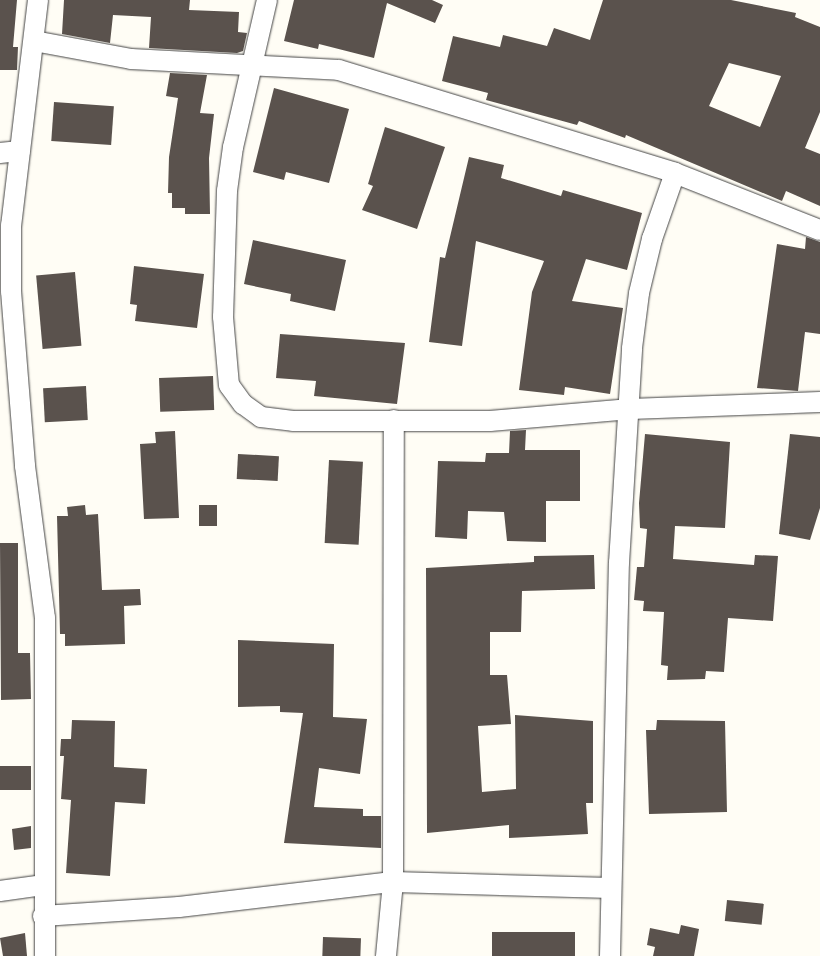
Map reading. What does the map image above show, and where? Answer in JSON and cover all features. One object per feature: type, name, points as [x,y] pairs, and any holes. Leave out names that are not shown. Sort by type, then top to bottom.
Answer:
[{"type":"street","points":[[38,0],[11,225],[11,291],[25,466],[45,618],[43,885],[45,956]]},
{"type":"street","points":[[267,0],[254,68],[233,147],[227,191],[223,317],[229,385],[243,404],[261,417],[490,420],[630,409],[820,402]]},
{"type":"street","points":[[34,41],[131,59],[254,68],[339,70],[675,173],[820,230]]},
{"type":"street","points":[[0,152],[20,151]]},
{"type":"street","points":[[610,956],[619,563],[639,293],[675,173]]},
{"type":"street","points":[[386,956],[393,882],[394,420]]},
{"type":"street","points":[[43,916],[179,907],[393,882],[611,888]]},
{"type":"street","points":[[0,891],[43,885]]},
{"type":"building","points":[[0,0],[17,0],[13,47],[18,47],[17,70],[0,70]]},
{"type":"building","points":[[64,0],[190,0],[189,10],[239,12],[238,32],[247,33],[243,51],[237,53],[149,48],[151,17],[113,15],[110,43],[62,34]]},
{"type":"building","points":[[294,0],[432,0],[443,5],[435,23],[387,3],[374,58],[319,44],[318,49],[284,41]]},
{"type":"building","points":[[603,0],[731,0],[796,13],[795,17],[820,27],[820,112],[805,148],[820,154],[820,206],[786,191],[782,201],[626,135],[625,138],[579,121],[577,125],[486,100],[488,93],[442,81],[453,36],[500,47],[503,35],[547,46],[554,28],[590,40]],"holes":[[[729,63],[781,76],[760,127],[709,106]]]},
{"type":"building","points":[[170,73],[207,75],[200,113],[214,114],[209,158],[210,214],[185,214],[185,208],[172,208],[172,193],[168,193],[169,157],[178,98],[166,96]]},
{"type":"building","points":[[274,88],[349,109],[329,183],[286,172],[284,180],[253,172]]},
{"type":"building","points":[[54,102],[114,106],[111,145],[51,141]]},
{"type":"building","points":[[385,127],[445,147],[417,229],[362,210],[373,186],[368,184]]},
{"type":"building","points":[[469,157],[504,165],[501,178],[561,196],[563,190],[642,213],[627,270],[586,259],[572,301],[623,308],[610,394],[565,387],[564,395],[519,390],[532,292],[544,261],[476,241],[462,346],[429,342],[440,257],[445,258]]},
{"type":"building","points":[[806,237],[820,242],[820,334],[805,332],[798,391],[757,388],[777,244],[805,249]]},
{"type":"building","points":[[253,240],[346,260],[335,311],[290,301],[291,294],[244,284]]},
{"type":"building","points":[[134,266],[204,274],[197,328],[135,321],[137,305],[130,304]]},
{"type":"building","points":[[75,272],[81,346],[43,349],[36,275]]},
{"type":"building","points":[[280,334],[405,343],[397,404],[314,396],[316,381],[276,378]]},
{"type":"building","points":[[213,376],[214,410],[160,412],[159,378]]},
{"type":"building","points":[[86,386],[88,420],[45,422],[43,388]]},
{"type":"building","points":[[526,430],[525,450],[580,450],[580,501],[546,501],[546,542],[507,541],[504,512],[468,511],[467,539],[435,537],[438,461],[485,462],[486,453],[509,453],[510,431]]},
{"type":"building","points":[[175,431],[179,518],[144,519],[140,444],[156,443],[155,432]]},
{"type":"building","points":[[645,434],[730,442],[725,528],[675,526],[673,559],[754,565],[755,555],[778,556],[773,621],[728,618],[724,672],[706,671],[705,679],[667,680],[668,666],[661,665],[664,612],[643,611],[644,601],[634,600],[637,567],[644,567],[647,529],[640,528],[639,503]]},
{"type":"building","points":[[790,434],[820,437],[820,508],[810,540],[779,534]]},
{"type":"building","points":[[238,454],[279,456],[278,481],[237,479]]},
{"type":"building","points":[[329,460],[363,462],[359,545],[325,543]]},
{"type":"building","points":[[85,505],[86,515],[98,514],[102,590],[140,589],[141,605],[124,606],[125,644],[65,646],[65,634],[60,634],[57,516],[68,516],[67,507]]},
{"type":"building","points":[[199,505],[217,505],[217,526],[199,526]]},
{"type":"building","points":[[0,543],[18,543],[18,653],[30,653],[31,699],[1,700]]},
{"type":"building","points":[[594,555],[595,589],[522,591],[521,632],[490,632],[490,675],[507,675],[511,724],[478,726],[482,792],[516,789],[515,715],[593,721],[593,803],[586,803],[588,834],[509,838],[509,825],[427,833],[426,568],[534,562],[534,556]]},
{"type":"building","points":[[238,640],[334,644],[333,717],[367,719],[360,774],[319,768],[314,807],[363,809],[363,816],[381,816],[381,848],[284,843],[303,713],[280,712],[280,706],[238,707]]},
{"type":"building","points":[[72,720],[115,721],[114,767],[147,769],[145,804],[115,802],[110,876],[66,873],[71,800],[61,799],[64,756],[60,756],[61,739],[71,739]]},
{"type":"building","points":[[657,720],[725,721],[727,812],[649,814],[646,730],[656,730]]},
{"type":"building","points":[[0,766],[31,766],[31,790],[0,790]]},
{"type":"building","points":[[31,826],[31,848],[14,850],[12,829]]},
{"type":"building","points":[[727,900],[764,904],[762,925],[725,921]]},
{"type":"building","points":[[681,925],[699,929],[694,956],[653,956],[655,947],[647,945],[650,928],[679,934]]},
{"type":"building","points":[[492,932],[575,932],[575,956],[492,956]]},
{"type":"building","points":[[25,933],[27,956],[3,956],[0,938]]},
{"type":"building","points":[[323,937],[361,938],[360,956],[322,956]]}]
